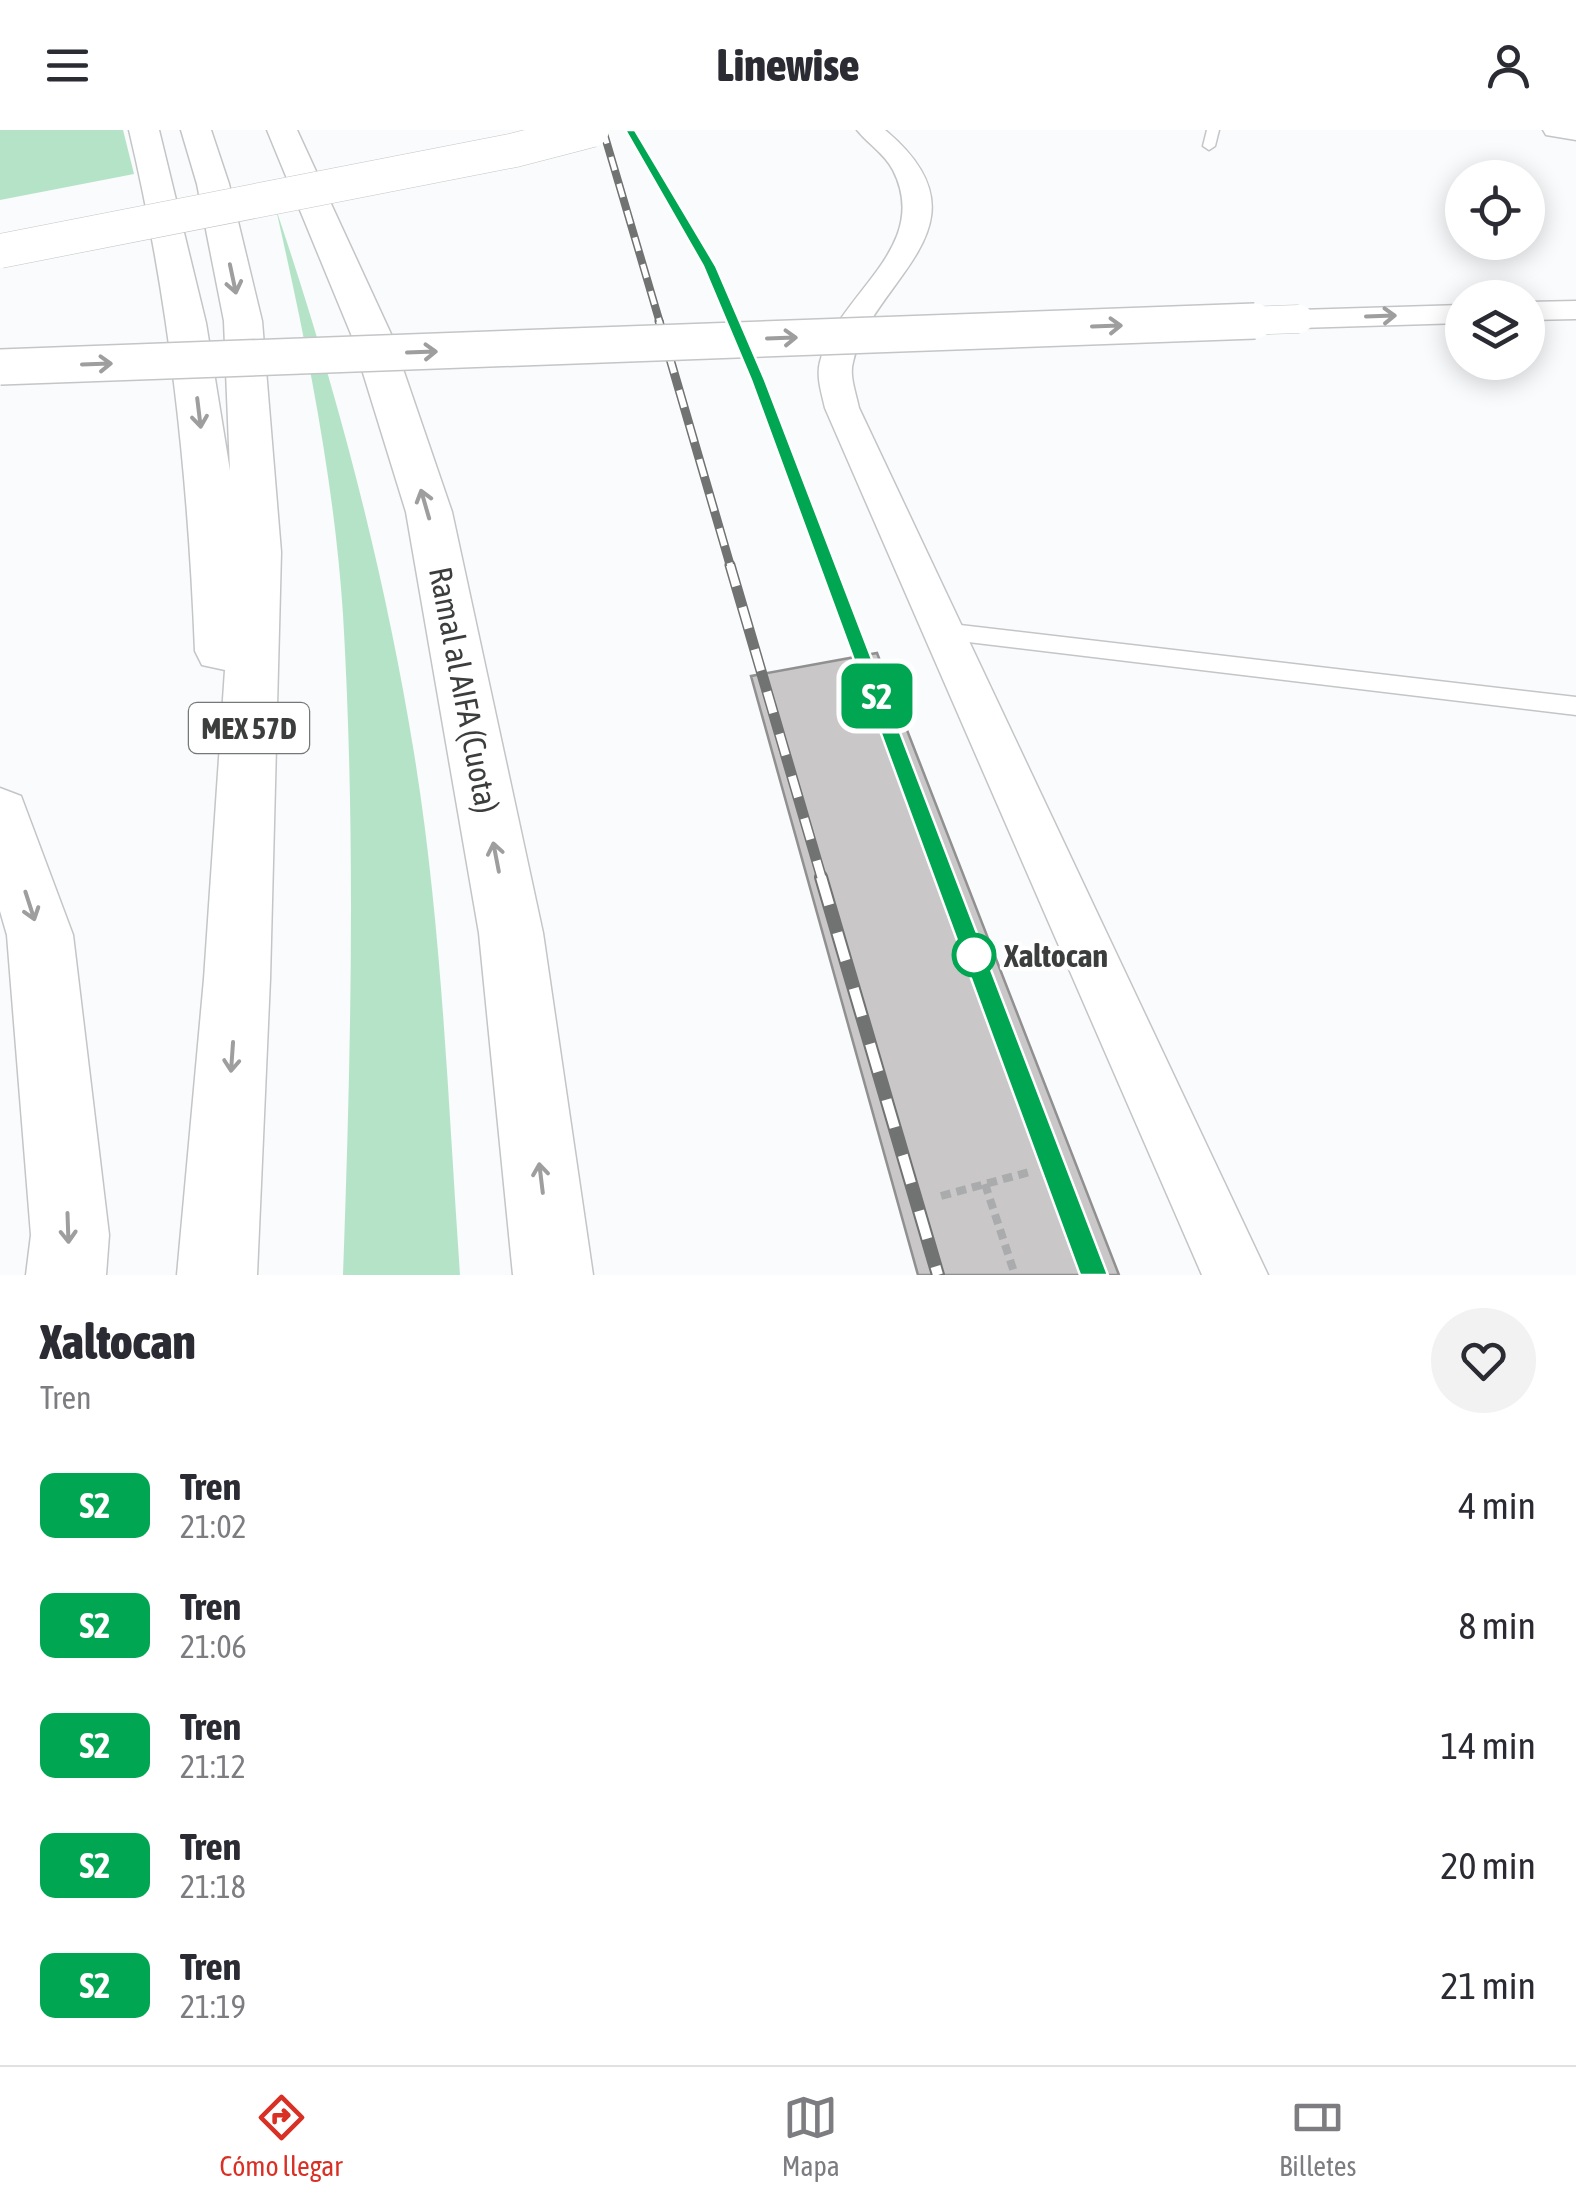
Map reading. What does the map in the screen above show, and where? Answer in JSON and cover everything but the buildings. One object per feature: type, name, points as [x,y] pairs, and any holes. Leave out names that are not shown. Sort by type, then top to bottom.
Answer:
[{"type":"main road","points":[[144,130],[184,293],[215,541],[238,979]]},
{"type":"main road","name":"MEX 57D","points":[[196,130],[242,321],[256,552],[238,979],[217,1275]]},
{"type":"main road","name":"Ramal al AIFA (Cuota)","points":[[282,130],[371,334],[429,512],[511,933],[553,1275]]},
{"type":"main road","points":[[0,251],[515,150],[592,130]]},
{"type":"main road","points":[[0,814],[40,935],[70,1236],[66,1275]]},
{"type":"street","points":[[869,130],[911,174],[919,218],[907,249],[850,328],[835,365],[842,408],[1236,1275]]},
{"type":"street","points":[[1555,130],[1576,134]]},
{"type":"street","points":[[1545,311],[1576,310]]},
{"type":"street","points":[[0,368],[1445,315]]},
{"type":"lane","points":[[1210,146],[1214,130]]},
{"type":"lane","points":[[943,630],[1576,706]]},
{"type":"path","points":[[941,1196],[1033,1171]]},
{"type":"path","points":[[985,1184],[1015,1275]]},
{"type":"green space","points":[[0,130],[123,130],[134,174],[0,200]]},
{"type":"green space","points":[[276,209],[319,343],[356,478],[388,615],[414,753],[438,948],[460,1275],[343,1275],[351,944],[343,614],[317,410]]},
{"type":"railway","points":[[603,130],[660,323]]},
{"type":"railway","points":[[630,130],[709,266],[734,323]]},
{"type":"railway","points":[[659,321],[731,568]]},
{"type":"railway","points":[[733,321],[829,568]]},
{"type":"railway","points":[[730,565],[822,879]]},
{"type":"railway","points":[[828,565],[946,879]]},
{"type":"railway","points":[[821,877],[938,1275]]},
{"type":"railway","points":[[945,877],[1094,1275]]},
{"type":"train","name":"S2","points":[[630,130],[709,266],[758,380],[1094,1275]]},
{"type":"place","name":"Xaltocan","points":[[974,955]]}]
